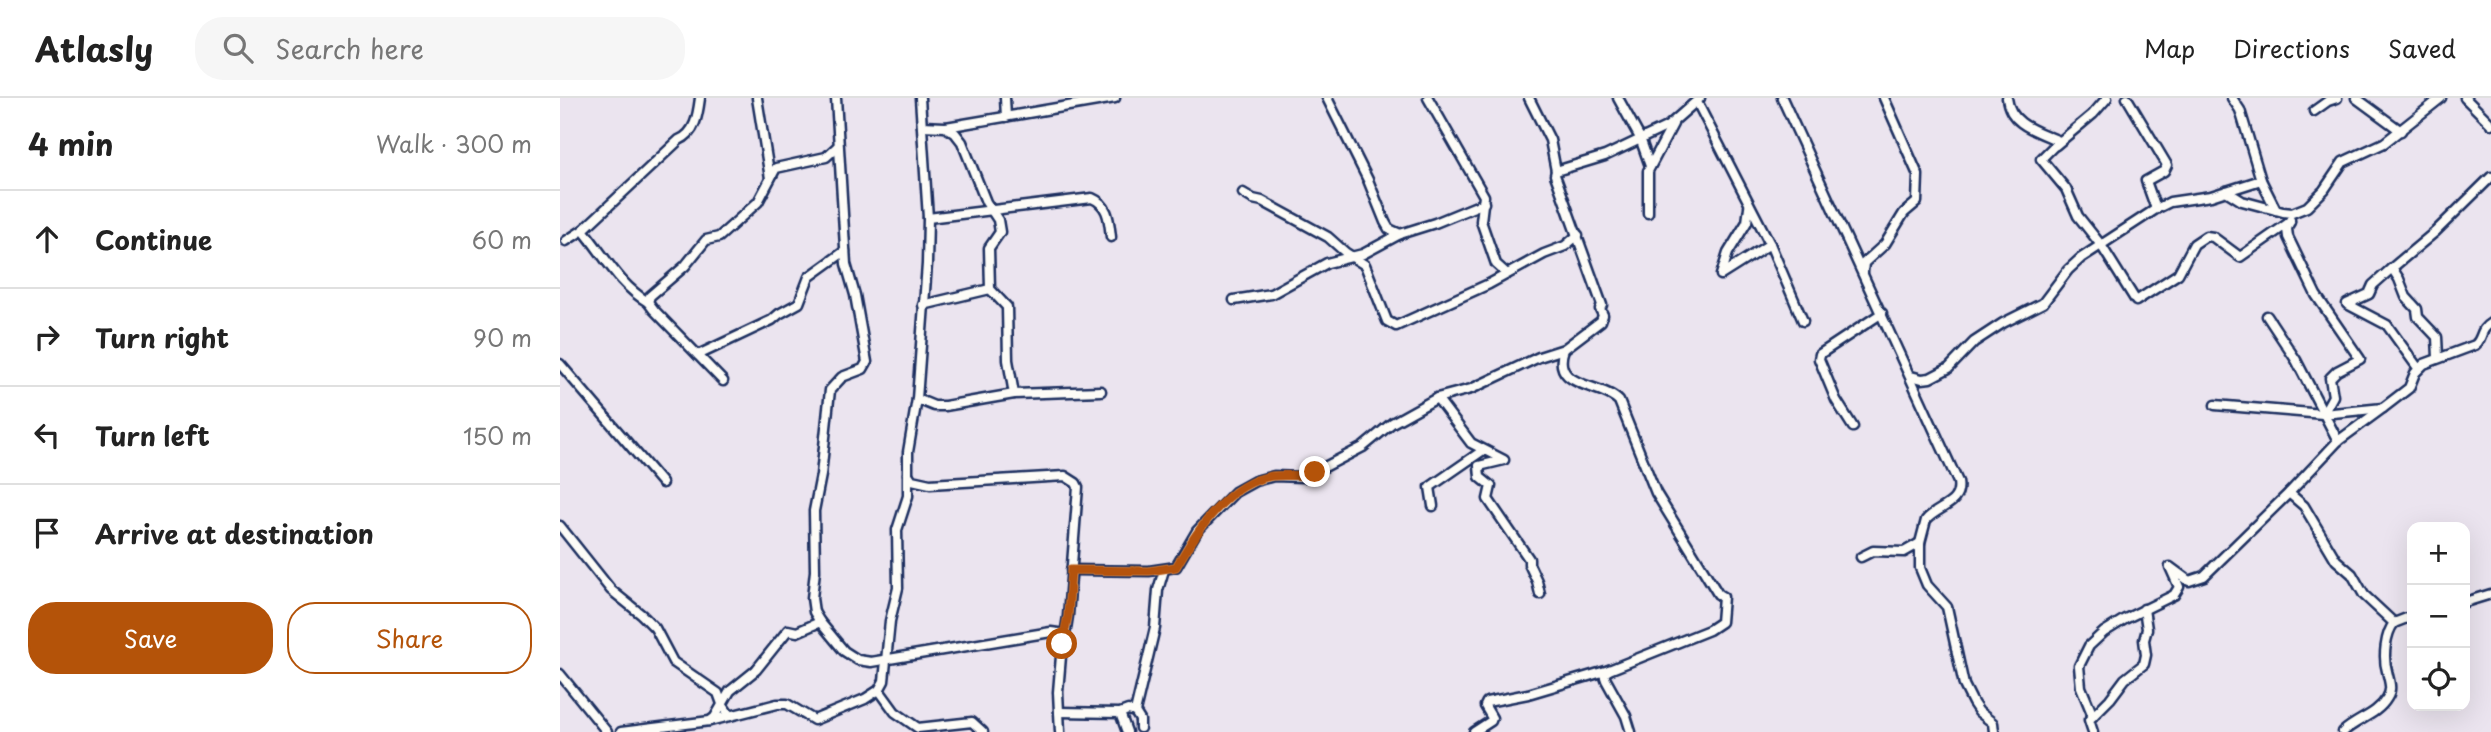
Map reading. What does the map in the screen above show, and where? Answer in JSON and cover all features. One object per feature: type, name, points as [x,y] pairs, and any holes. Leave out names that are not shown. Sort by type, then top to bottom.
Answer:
[{"type":"street","points":[[566,241],[583,230],[679,140],[685,138],[695,123],[700,98]]},
{"type":"street","points":[[757,98],[770,179]]},
{"type":"street","points":[[836,98],[845,251],[867,362],[863,369],[842,377],[830,390],[813,531],[814,612],[844,651],[858,660],[871,662],[1051,632],[1065,634]]},
{"type":"street","points":[[621,732],[710,721],[777,704],[787,704],[814,720],[865,699],[879,690],[884,681],[890,621],[898,588],[897,530],[908,496],[908,452],[917,399],[923,305],[928,218],[920,98]]},
{"type":"street","points":[[1005,98],[1006,117]]},
{"type":"street","points":[[922,126],[945,127],[1115,98]]},
{"type":"street","points":[[1327,98],[1372,189],[1385,222],[1390,229],[1400,234]]},
{"type":"street","points":[[1428,98],[1484,196],[1481,221],[1496,264],[1506,273]]},
{"type":"street","points":[[1071,570],[1164,570],[1176,567],[1197,531],[1235,492],[1255,481],[1273,476],[1303,477],[1315,472],[1363,447],[1392,423],[1437,398],[1471,389],[1539,357],[1564,349],[1601,321],[1602,305],[1555,175],[1550,140],[1529,98]]},
{"type":"street","points":[[1618,98],[1640,138],[1650,166],[1648,213]]},
{"type":"street","points":[[1782,98],[1958,482],[1959,490],[1955,499],[1926,520],[1920,543],[1920,568],[1927,585],[1942,600],[1950,615],[1964,685],[1979,712],[1993,723],[1994,732]]},
{"type":"street","points":[[1863,272],[1864,263],[1885,244],[1904,213],[1917,202],[1918,174],[1884,98]]},
{"type":"street","points":[[2007,98],[2010,113],[2017,121],[2059,141],[2041,159]]},
{"type":"street","points":[[2041,159],[2106,98]]},
{"type":"street","points":[[2127,98],[2167,165],[2164,171],[2146,181],[2156,209]]},
{"type":"street","points":[[2232,98],[2240,110],[2261,180],[2276,210]]},
{"type":"street","points":[[2314,111],[2337,98]]},
{"type":"street","points":[[2357,98],[2401,131]]},
{"type":"street","points":[[2041,159],[2066,189],[2078,216],[2101,244],[2136,301],[2178,274],[2194,244],[2206,236],[2213,237],[2240,257],[2313,202],[2325,190],[2343,162],[2376,148],[2401,131],[2439,98]]},
{"type":"street","points":[[2465,98],[2491,124]]},
{"type":"street","points":[[1650,166],[1673,124],[1699,100],[1770,244],[1803,321]]},
{"type":"street","points":[[1556,171],[1605,156],[1673,124]]},
{"type":"street","points":[[945,127],[956,133],[962,142],[986,202],[1000,226],[997,238],[989,248],[990,289],[1007,307],[1008,360],[1014,394]]},
{"type":"street","points":[[649,302],[650,296],[685,266],[706,240],[719,237],[758,202],[776,168],[827,157],[838,146]]},
{"type":"street","points":[[2418,368],[2387,325],[2347,304],[2369,294],[2373,285],[2435,232],[2491,177]]},
{"type":"street","points":[[1911,376],[1922,379],[1941,373],[1974,342],[2003,323],[2043,303],[2068,270],[2101,244],[2156,209],[2170,202],[2193,200],[2261,180]]},
{"type":"street","points":[[2226,191],[2242,201],[2276,210],[2291,218]]},
{"type":"street","points":[[1243,193],[1328,237],[1365,265],[1387,321],[1396,326],[1565,246],[1578,235]]},
{"type":"street","points":[[928,218],[1093,198],[1100,201],[1108,213],[1111,237]]},
{"type":"street","points":[[1234,300],[1271,294],[1327,263],[1354,257],[1400,234],[1484,203]]},
{"type":"street","points":[[1749,205],[1747,222],[1728,253],[1721,275],[1770,244]]},
{"type":"street","points":[[2291,218],[2287,229],[2288,237],[2316,295],[2360,359],[2337,371],[2330,378],[2333,396],[2323,414]]},
{"type":"street","points":[[583,230],[614,273],[636,295],[649,302],[723,381]]},
{"type":"street","points":[[698,355],[772,320],[799,303],[809,277],[845,251]]},
{"type":"street","points":[[2392,268],[2406,297],[2417,309],[2418,317],[2437,337],[2438,357]]},
{"type":"street","points":[[923,305],[990,289]]},
{"type":"street","points":[[1853,427],[1836,400],[1819,359],[1820,354],[1882,313]]},
{"type":"street","points":[[2267,316],[2297,360],[2339,441]]},
{"type":"street","points":[[2093,716],[2081,687],[2078,666],[2094,640],[2144,609],[2174,595],[2179,587],[2171,567],[2189,581],[2204,576],[2339,441],[2410,388],[2418,368],[2438,357],[2479,343],[2482,330],[2491,323]]},
{"type":"street","points":[[1474,732],[1491,721],[1485,706],[1487,702],[1528,694],[1609,670],[1709,630],[1721,622],[1723,597],[1718,594],[1656,493],[1619,401],[1612,394],[1588,387],[1570,377],[1562,368],[1560,360],[1564,349]]},
{"type":"street","points":[[560,365],[662,483]]},
{"type":"street","points":[[917,399],[934,406],[945,406],[1014,394],[1101,391]]},
{"type":"street","points":[[1437,398],[1463,435],[1482,451],[1504,460],[1479,466],[1480,477],[1491,486],[1488,499],[1529,559],[1540,594]]},
{"type":"street","points":[[2215,405],[2323,414],[2383,408]]},
{"type":"street","points":[[1433,506],[1430,487],[1482,451]]},
{"type":"street","points":[[908,474],[912,480],[930,484],[1065,476],[1078,487],[1062,644],[1060,732]]},
{"type":"street","points":[[2289,493],[2304,506],[2336,560],[2351,574],[2364,595],[2394,623]]},
{"type":"street","points":[[560,526],[611,590],[655,628],[673,662],[718,693],[730,716]]},
{"type":"street","points":[[1861,557],[1873,551],[1904,552],[1920,543]]},
{"type":"street","points":[[1135,712],[1155,628],[1158,590],[1164,570]]},
{"type":"street","points":[[2470,600],[2491,594]]},
{"type":"street","points":[[2093,732],[2089,720],[2110,699],[2124,679],[2144,664],[2147,629],[2144,609]]},
{"type":"street","points":[[2343,732],[2354,722],[2376,711],[2390,692],[2386,668],[2390,628],[2394,623],[2407,618]]},
{"type":"street","points":[[710,721],[730,691],[756,670],[788,630],[797,632],[820,622]]},
{"type":"street","points":[[1609,670],[1604,674],[1605,680],[1626,716],[1631,732]]},
{"type":"street","points":[[560,674],[607,732]]},
{"type":"street","points":[[879,690],[895,712],[918,728],[972,722],[983,732]]},
{"type":"street","points":[[1059,712],[1119,713],[1128,710],[1135,712],[1140,720],[1140,728]]},
{"type":"street","points":[[1119,713],[1127,732]]},
{"type":"route","points":[[1062,644],[1068,616],[1071,570],[1149,571],[1176,567],[1197,531],[1235,492],[1255,481],[1273,476],[1303,477],[1315,472]]}]
